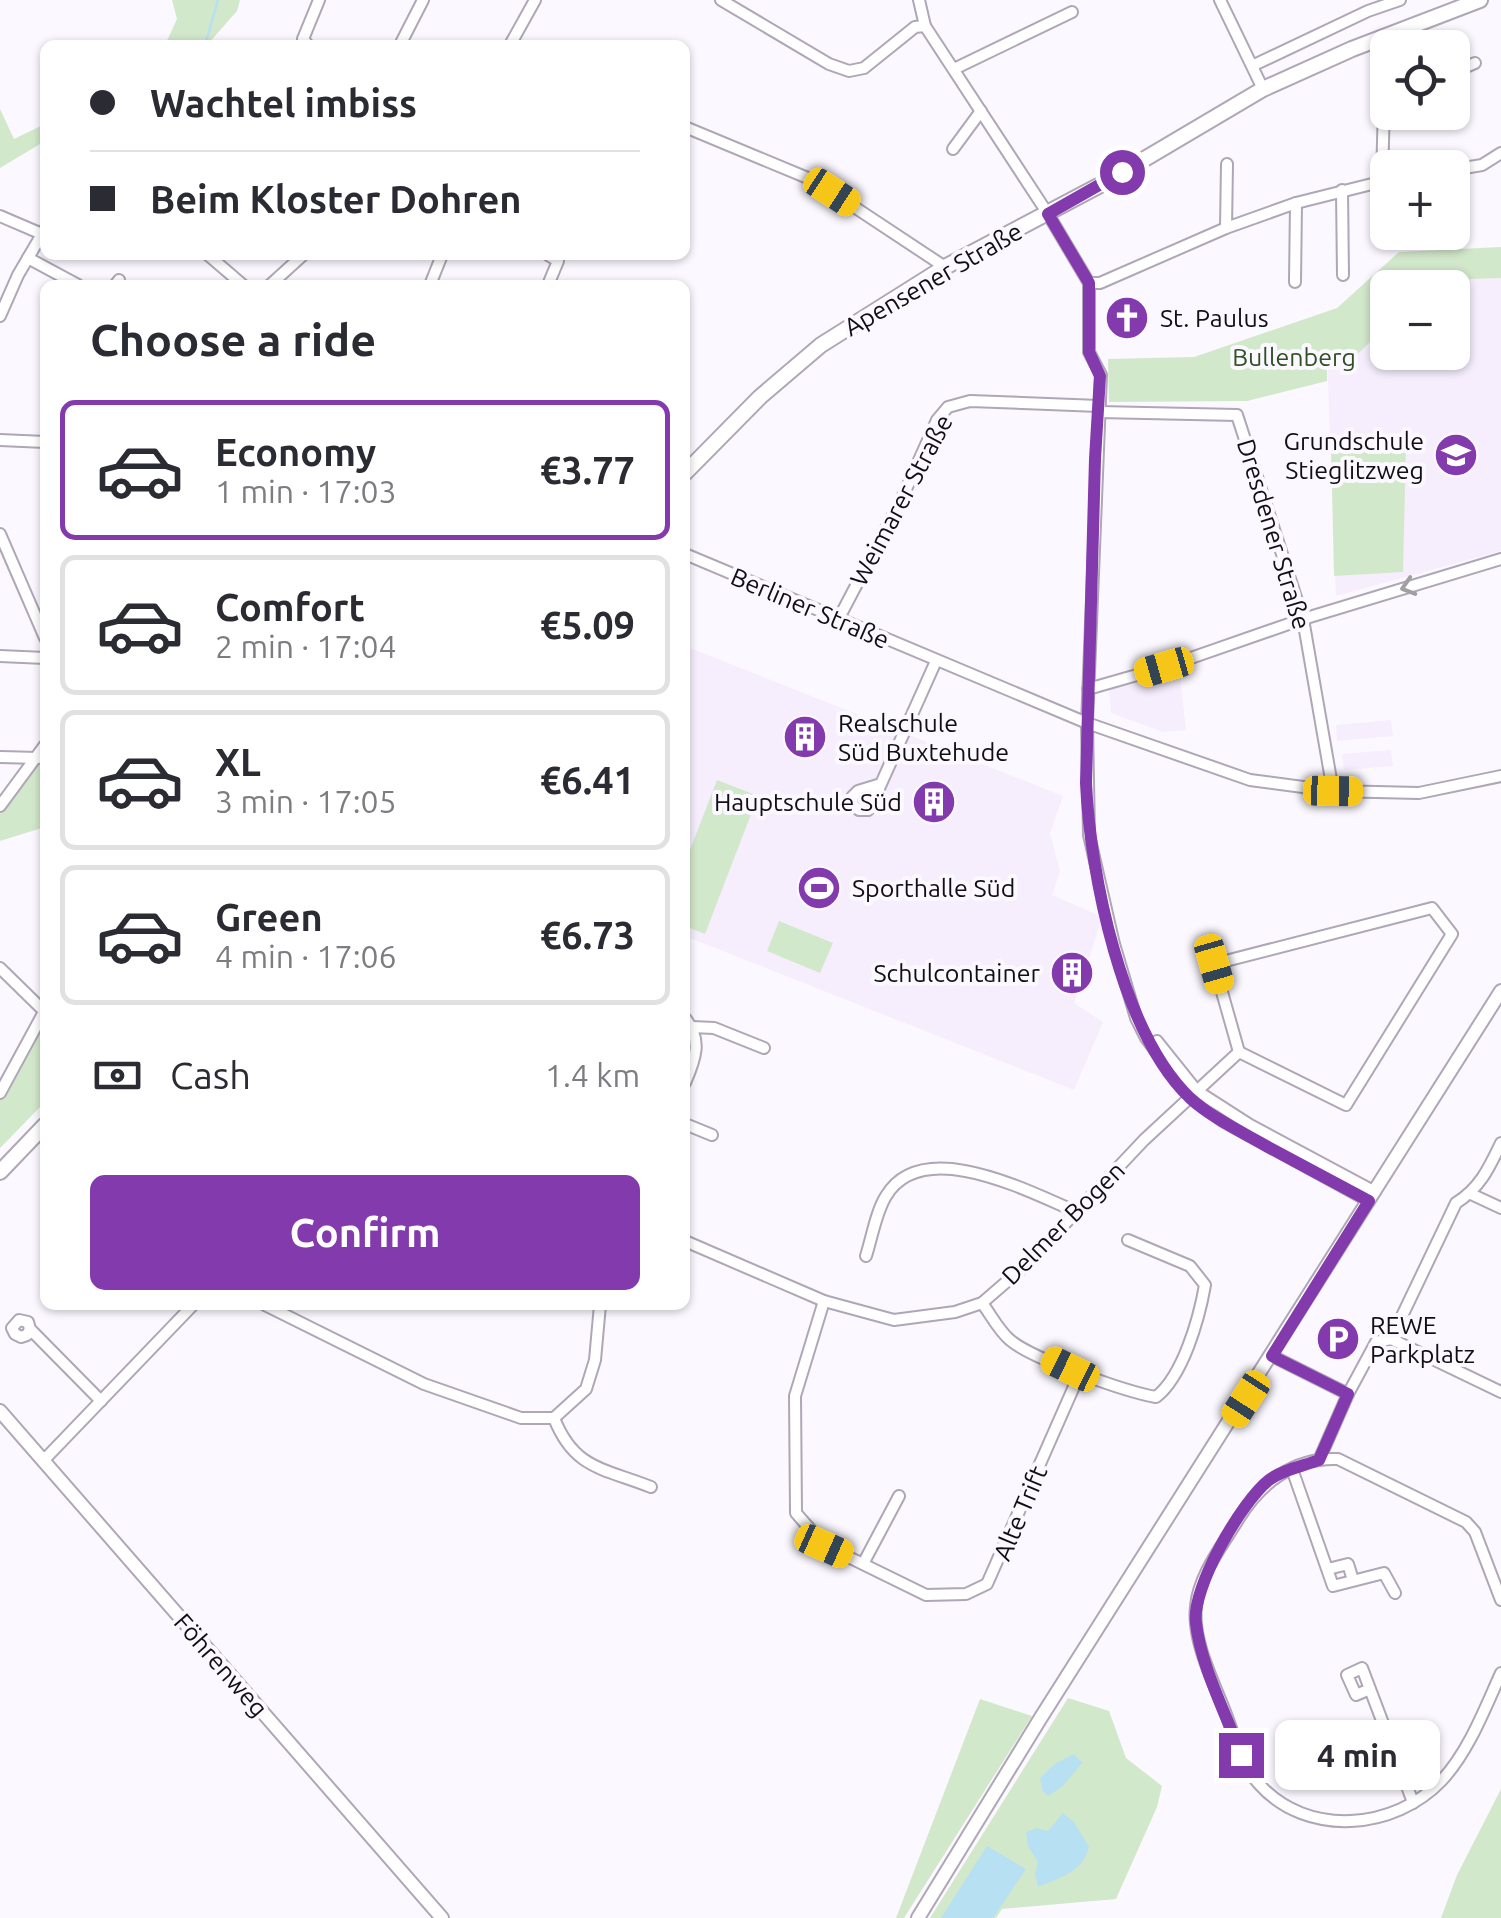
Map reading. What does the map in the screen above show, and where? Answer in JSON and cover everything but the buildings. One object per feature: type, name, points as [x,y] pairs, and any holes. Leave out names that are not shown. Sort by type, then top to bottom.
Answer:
[{"type":"main road","name":"Apensener Straße","points":[[690,468],[760,397],[822,344],[945,266],[1048,214],[1264,89],[1352,49],[1480,0]]},
{"type":"main road","points":[[0,1172],[40,1130]]},
{"type":"street","points":[[304,40],[318,0]]},
{"type":"street","points":[[403,40],[423,0]]},
{"type":"street","points":[[513,40],[535,0]]},
{"type":"street","points":[[721,0],[828,64],[849,71],[864,68],[915,27],[926,26]]},
{"type":"street","points":[[919,0],[926,26],[1089,283],[1089,352],[1100,376],[1087,723],[1089,835],[1114,944],[1130,994],[1194,1094],[1233,1127],[1372,1197]]},
{"type":"street","points":[[1220,0],[1264,89]]},
{"type":"street","points":[[1254,65],[1366,6],[1400,0]]},
{"type":"street","points":[[954,69],[1072,12]]},
{"type":"street","points":[[1470,65],[1475,63]]},
{"type":"street","points":[[953,150],[981,110]]},
{"type":"street","points":[[690,129],[815,181],[945,266]]},
{"type":"street","points":[[1470,167],[1482,165],[1501,153]]},
{"type":"street","points":[[1226,228],[1228,164]]},
{"type":"street","points":[[1089,283],[1100,283],[1226,228],[1296,203],[1370,183]]},
{"type":"street","points":[[1342,190],[1342,275]]},
{"type":"street","points":[[1295,282],[1296,203]]},
{"type":"street","points":[[0,216],[40,230]]},
{"type":"street","points":[[0,316],[40,236]]},
{"type":"street","points":[[28,258],[69,280]]},
{"type":"street","points":[[214,260],[236,280]]},
{"type":"street","points":[[276,280],[298,260]]},
{"type":"street","name":"Weimarer Straße","points":[[838,620],[902,498],[937,420],[948,407],[970,400],[1099,409]]},
{"type":"street","name":"Dresdener Straße","points":[[1099,409],[1237,415],[1303,619],[1333,791]]},
{"type":"street","points":[[0,440],[40,442]]},
{"type":"street","points":[[0,534],[40,626]]},
{"type":"street","name":"Berliner Straße","points":[[690,556],[1087,723],[1234,775],[1270,784],[1333,791],[1419,793],[1501,776]]},
{"type":"street","points":[[1088,689],[1501,560]]},
{"type":"street","points":[[0,656],[40,658]]},
{"type":"street","points":[[881,784],[936,661]]},
{"type":"street","points":[[0,806],[40,754]]},
{"type":"street","points":[[0,757],[38,758]]},
{"type":"street","points":[[1432,908],[1452,934],[1346,1105],[1239,1052],[1214,964],[1432,908]]},
{"type":"street","points":[[0,968],[40,1006]]},
{"type":"street","points":[[0,986],[10,977]]},
{"type":"street","points":[[918,1918],[1501,991]]},
{"type":"street","points":[[0,1093],[40,1020]]},
{"type":"street","points":[[690,1023],[714,1028],[764,1048]]},
{"type":"street","points":[[690,1029],[698,1054],[690,1071]]},
{"type":"street","name":"Delmer Bogen","points":[[690,1243],[824,1301],[894,1320],[955,1312],[982,1303],[1028,1264],[1074,1211],[1239,1052]]},
{"type":"street","points":[[690,1126],[712,1134]]},
{"type":"street","points":[[1391,1339],[1456,1203],[1483,1180],[1501,1143]]},
{"type":"street","points":[[866,1256],[886,1194],[908,1177],[928,1170],[975,1170],[1074,1211]]},
{"type":"street","points":[[1471,1194],[1501,1208]]},
{"type":"street","points":[[982,1303],[1011,1342],[1080,1373],[1156,1397],[1170,1386],[1200,1311],[1205,1285],[1190,1266],[1128,1240]]},
{"type":"street","name":"Alte Trift","points":[[824,1301],[795,1396],[796,1513],[824,1546],[926,1594],[966,1594],[988,1584],[1080,1373]]},
{"type":"street","points":[[44,1461],[188,1310]]},
{"type":"street","points":[[274,1310],[424,1384],[521,1418],[554,1418],[586,1389],[595,1360],[600,1310]]},
{"type":"street","points":[[0,1318],[12,1328],[22,1319],[101,1401]]},
{"type":"street","points":[[1319,1460],[1376,1342],[1391,1339],[1501,1392]]},
{"type":"street","points":[[1272,1356],[1348,1394]]},
{"type":"street","name":"Föhrenweg","points":[[0,1411],[442,1918]]},
{"type":"street","points":[[554,1418],[564,1442],[578,1459],[651,1486]]},
{"type":"street","points":[[1501,1600],[1475,1532],[1466,1522],[1338,1459],[1319,1460],[1272,1477],[1256,1491],[1214,1559],[1199,1592],[1196,1623],[1241,1755],[1256,1782],[1282,1806],[1333,1823],[1381,1816],[1413,1803],[1445,1777],[1501,1673]]},
{"type":"street","points":[[1292,1469],[1333,1586],[1384,1573],[1395,1592]]},
{"type":"street","points":[[864,1562],[899,1496]]},
{"type":"street","points":[[1328,1569],[1348,1564],[1353,1580]]},
{"type":"street","points":[[1362,1668],[1413,1803]]},
{"type":"shaded area","points":[[1501,278],[1501,551],[1336,596],[1327,355],[1357,355],[1370,342],[1370,370],[1470,370],[1471,279]]},
{"type":"shaded area","points":[[690,648],[1063,796],[1050,833],[1060,871],[1052,895],[1098,915],[1101,922],[1074,1003],[1103,1022],[1074,1090],[690,938]]},
{"type":"shaded area","points":[[1179,667],[1186,730],[1163,732],[1111,713],[1109,689]]},
{"type":"shaded area","points":[[1391,720],[1393,736],[1337,741],[1336,725]]},
{"type":"shaded area","points":[[1391,750],[1393,766],[1344,770],[1342,754]]},
{"type":"green space","points":[[172,0],[240,0],[237,11],[211,40],[167,40],[177,19]]},
{"type":"green space","points":[[0,109],[14,139],[40,126],[40,144],[0,168]]},
{"type":"green space","name":"Bullenberg","points":[[1501,247],[1501,278],[1470,279],[1470,270],[1379,270],[1399,252]]},
{"type":"green space","name":"Bullenberg","points":[[1370,278],[1370,342],[1357,355],[1327,355],[1327,381],[1247,401],[1109,402],[1108,359],[1194,357],[1337,308]]},
{"type":"green space","points":[[1331,444],[1406,444],[1403,572],[1334,576]]},
{"type":"green space","points":[[40,762],[40,829],[0,841],[0,814]]},
{"type":"green space","points":[[717,780],[758,796],[705,934],[690,928],[690,850]]},
{"type":"green space","points":[[779,921],[833,943],[820,973],[767,951]]},
{"type":"green space","points":[[38,1021],[40,1107],[0,1148],[0,1093]]},
{"type":"green space","points":[[1068,1698],[1109,1711],[1126,1758],[1162,1786],[1157,1807],[1116,1899],[1002,1909],[996,1918],[930,1918]]},
{"type":"green space","points":[[980,1699],[1032,1716],[904,1918],[896,1918]]},
{"type":"green space","points":[[1501,1789],[1501,1918],[1441,1918],[1457,1875]]},
{"type":"water","points":[[1074,1754],[1082,1763],[1063,1786],[1048,1796],[1042,1790],[1040,1778],[1056,1763]]},
{"type":"water","points":[[1063,1813],[1074,1822],[1089,1847],[1086,1856],[1076,1868],[1038,1887],[1038,1862],[1028,1846],[1026,1832],[1037,1828],[1048,1831]]},
{"type":"water","points":[[987,1846],[1026,1869],[993,1918],[941,1918]]},
{"type":"waterway","points":[[206,40],[218,0]]},
{"type":"place","name":"St. Paulus","points":[[1127,318]]},
{"type":"place","name":"Grundschule Stieglitzweg","points":[[1456,455]]},
{"type":"place","name":"Realschule Süd Buxtehude","points":[[805,737]]},
{"type":"place","name":"Hauptschule Süd","points":[[934,802]]},
{"type":"place","name":"Sporthalle Süd","points":[[819,888]]},
{"type":"place","name":"Schulcontainer","points":[[1072,973]]},
{"type":"place","name":"REWE Parkplatz","points":[[1338,1339]]},
{"type":"route","points":[[1122,172],[1048,214],[1089,283],[1089,352],[1100,376],[1086,783],[1089,835],[1114,944],[1136,1018],[1190,1098],[1221,1120],[1369,1201],[1272,1356],[1348,1394],[1319,1460],[1272,1477],[1256,1491],[1206,1573],[1199,1592],[1196,1623],[1241,1755]]}]
